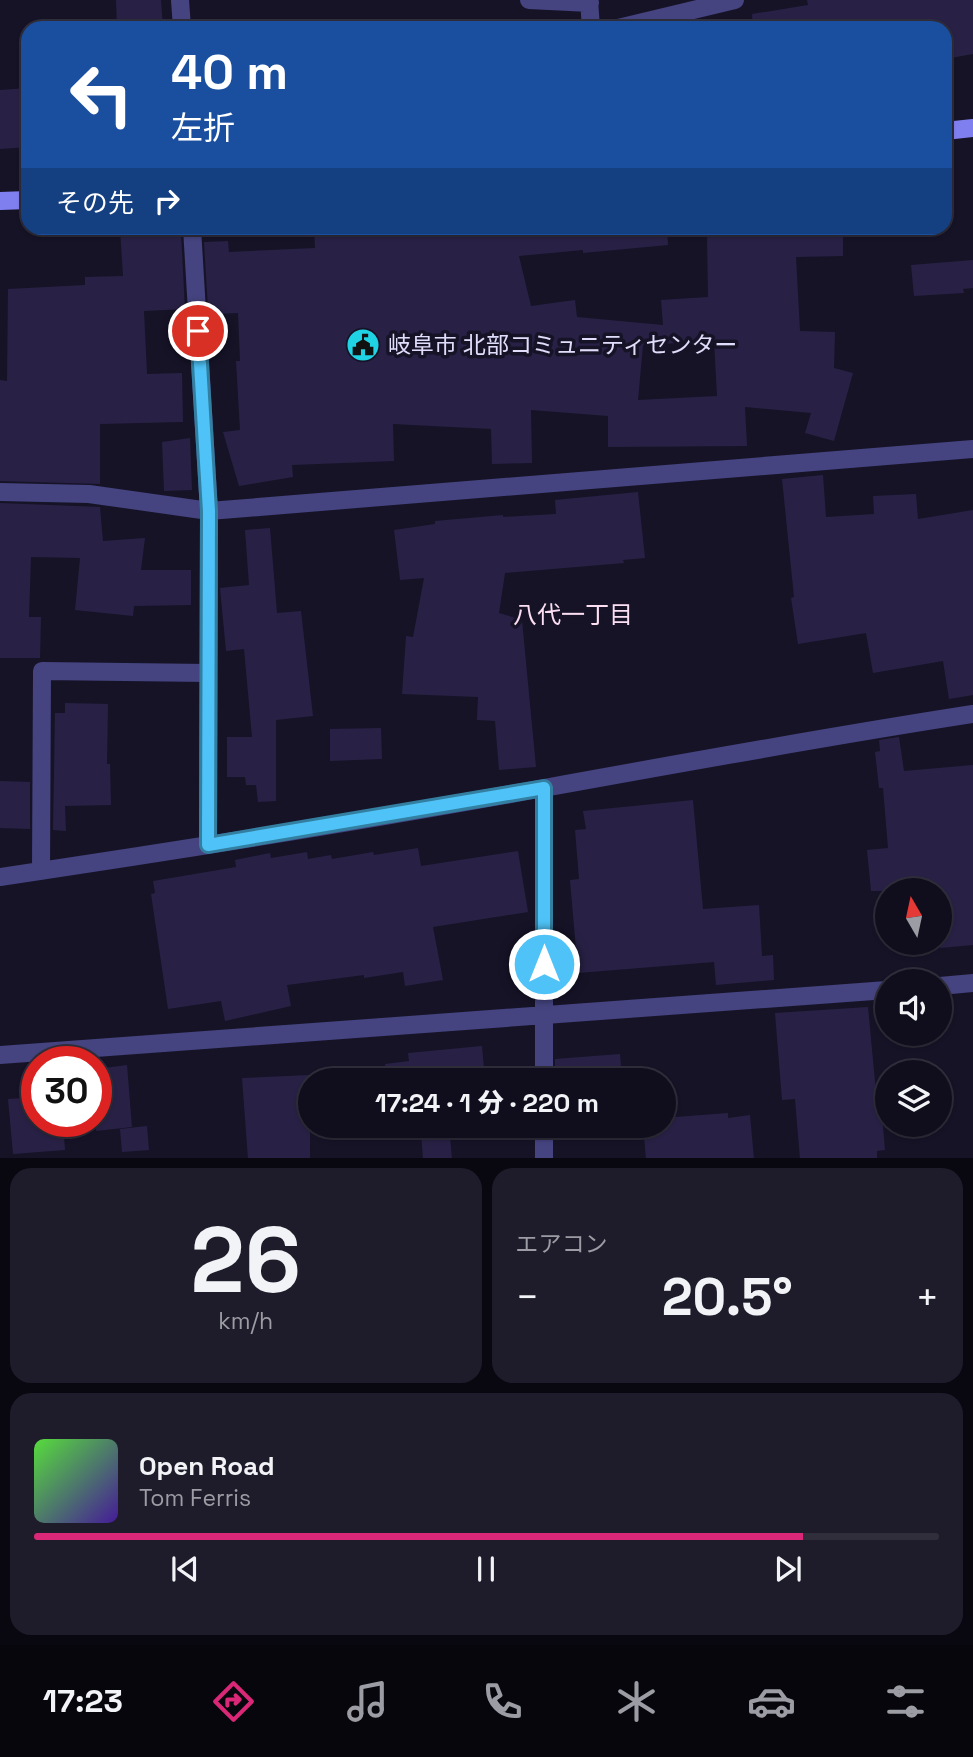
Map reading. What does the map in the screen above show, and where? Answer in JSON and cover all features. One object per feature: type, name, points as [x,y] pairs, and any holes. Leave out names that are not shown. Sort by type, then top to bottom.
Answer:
[{"type":"street","points":[[180,0],[182,21]]},
{"type":"street","points":[[529,0],[589,2],[591,21]]},
{"type":"street","points":[[647,21],[735,0]]},
{"type":"street","points":[[952,130],[973,128]]},
{"type":"street","points":[[0,201],[21,200]]},
{"type":"street","points":[[192,235],[209,511],[208,845]]},
{"type":"street","points":[[0,492],[89,494],[209,511],[973,449]]},
{"type":"street","points":[[41,871],[42,671],[208,673]]},
{"type":"street","points":[[0,877],[208,845],[973,714]]},
{"type":"street","points":[[544,788],[544,1068]]},
{"type":"street","points":[[952,985],[973,983]]},
{"type":"street","points":[[0,1055],[875,991]]},
{"type":"street","points":[[544,1138],[544,1158]]},
{"type":"building","points":[[116,0],[161,0],[162,21],[117,21]]},
{"type":"building","points":[[807,0],[973,0],[973,54],[952,58],[952,21],[752,21],[752,14],[808,5]]},
{"type":"building","points":[[21,88],[21,148],[0,149],[0,90]]},
{"type":"building","points":[[120,235],[181,235],[185,309],[144,311],[147,374],[182,373],[183,422],[100,424],[100,484],[0,481],[0,380],[7,381],[8,289],[85,285],[85,277],[123,276]]},
{"type":"building","points":[[314,235],[667,235],[668,245],[519,256],[531,306],[575,300],[577,317],[663,325],[661,300],[708,297],[707,235],[843,235],[843,256],[796,257],[800,331],[835,332],[834,368],[853,373],[834,441],[805,433],[811,413],[745,407],[747,446],[608,447],[608,416],[531,410],[532,463],[492,464],[491,429],[393,424],[394,461],[292,465],[293,477],[239,486],[223,432],[240,430],[236,361],[240,361],[238,313],[214,314],[214,308],[208,308],[204,242],[228,241],[229,252],[315,248]],"holes":[[[714,341],[717,396],[638,400],[643,345]]]},
{"type":"building","points":[[973,260],[973,288],[963,289],[964,293],[914,296],[911,265]]},
{"type":"building","points":[[190,438],[192,490],[164,491],[162,442]]},
{"type":"building","points":[[823,475],[826,517],[874,514],[873,496],[916,494],[918,519],[973,510],[973,695],[949,699],[943,661],[873,673],[866,633],[798,644],[791,598],[794,597],[782,479]]},
{"type":"building","points":[[638,492],[645,558],[623,560],[624,563],[505,573],[499,613],[522,620],[536,767],[499,770],[495,721],[477,720],[478,697],[402,694],[406,636],[413,637],[424,578],[400,580],[394,530],[435,524],[435,521],[556,514],[555,500]]},
{"type":"building","points":[[0,503],[100,507],[103,541],[145,538],[141,570],[191,570],[191,605],[134,606],[133,616],[75,610],[80,558],[31,557],[29,617],[41,617],[40,658],[0,658]]},
{"type":"building","points":[[270,528],[277,613],[301,611],[313,716],[276,720],[276,801],[258,802],[256,785],[246,785],[245,777],[227,777],[227,737],[252,737],[244,649],[226,651],[220,588],[249,585],[245,530]]},
{"type":"building","points":[[65,703],[108,704],[107,764],[110,764],[111,805],[65,806],[66,831],[53,830],[55,713],[65,713]]},
{"type":"building","points":[[381,728],[382,759],[330,761],[330,729]]},
{"type":"building","points":[[899,737],[904,771],[973,765],[973,945],[952,947],[952,878],[875,878],[875,891],[871,891],[867,850],[888,848],[883,788],[879,788],[875,752],[880,751],[879,740]]},
{"type":"building","points":[[0,781],[30,782],[30,829],[0,828]]},
{"type":"building","points":[[693,800],[703,909],[759,905],[762,956],[773,955],[774,980],[716,985],[714,962],[578,973],[570,880],[579,879],[575,830],[586,829],[583,811]]},
{"type":"building","points":[[418,848],[421,866],[518,851],[528,912],[433,927],[443,980],[405,986],[403,972],[287,985],[291,1006],[225,1021],[221,1001],[168,1009],[151,894],[155,893],[153,881],[236,867],[235,860],[270,853],[271,858],[307,852],[308,859],[331,855],[332,859]]},
{"type":"building","points":[[868,1007],[875,1082],[875,1137],[884,1137],[885,1150],[877,1151],[877,1158],[800,1158],[795,1099],[782,1100],[775,1013]]},
{"type":"building","points":[[482,1046],[484,1068],[386,1068],[385,1064],[409,1061],[408,1053]]},
{"type":"building","points":[[620,1054],[621,1068],[555,1068],[555,1059]]},
{"type":"building","points":[[127,1065],[132,1127],[112,1129],[112,1067]]},
{"type":"building","points":[[298,1076],[298,1138],[310,1138],[310,1158],[248,1158],[242,1078]]},
{"type":"building","points":[[21,1098],[21,1137],[64,1137],[65,1150],[13,1154],[8,1099]]},
{"type":"building","points":[[728,1113],[728,1118],[750,1115],[754,1158],[646,1158],[644,1138],[676,1138],[676,1117]]},
{"type":"building","points":[[147,1126],[149,1150],[122,1152],[120,1129]]},
{"type":"building","points":[[421,1138],[450,1138],[452,1158],[423,1158]]},
{"type":"place","name":"岐阜市 北部コミュニティセンター","points":[[363,345]]},
{"type":"district","name":"八代一丁目","points":[[573,615]]},
{"type":"route","points":[[198,331],[209,511],[208,845],[544,788],[544,964]]}]
